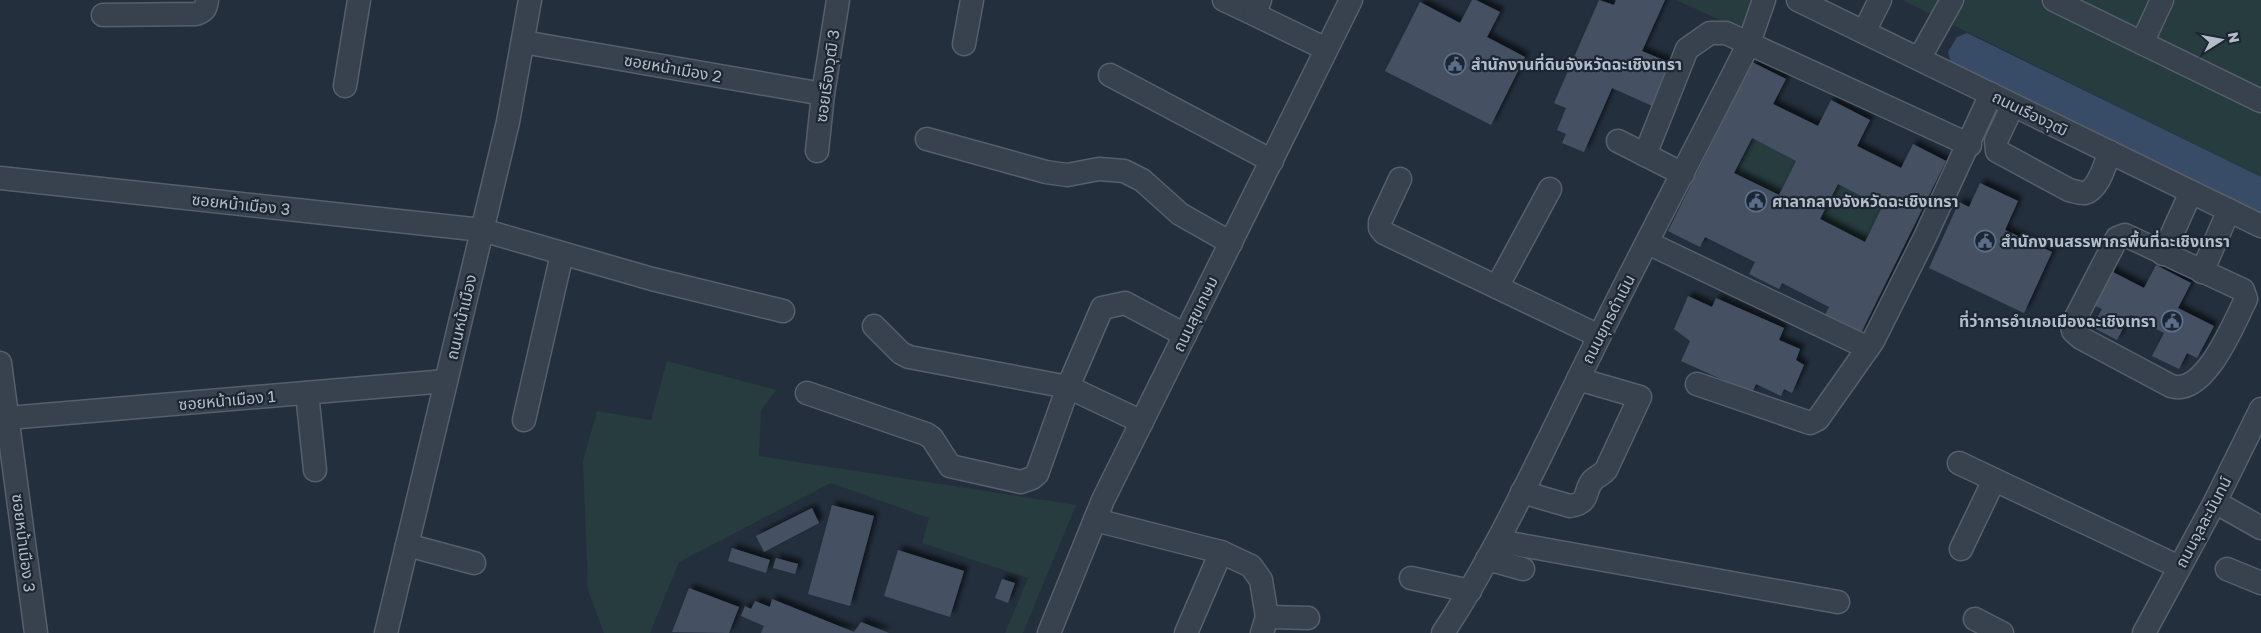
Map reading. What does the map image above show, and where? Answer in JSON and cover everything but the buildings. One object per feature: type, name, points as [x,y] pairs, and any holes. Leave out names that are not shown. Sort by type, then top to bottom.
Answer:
[{"type":"street","points":[[103,14],[196,14],[202,12],[206,7],[207,0]]},
{"type":"street","points":[[345,86],[358,0]]},
{"type":"street","name":"ถนนหน้าเมือง","points":[[386,633],[506,131],[530,0]]},
{"type":"street","name":"ซอยเรืองวุฒิ 3","points":[[817,151],[823,94],[838,0]]},
{"type":"street","points":[[964,44],[972,0]]},
{"type":"street","points":[[1224,0],[1257,7],[1326,49]]},
{"type":"street","name":"ถนนสุขเกษม","points":[[1049,633],[1095,520],[1351,0]]},
{"type":"street","name":"ถนนยุทธดำเนิน","points":[[1443,633],[1470,591],[1522,492],[1599,336],[1749,43],[1764,0]]},
{"type":"street","name":"ถนนเรืองวุฒิ","points":[[1798,0],[2261,226]]},
{"type":"street","points":[[1864,32],[1880,0]]},
{"type":"street","points":[[1919,59],[1952,0]]},
{"type":"street","points":[[2054,0],[2261,101]]},
{"type":"street","points":[[2142,43],[2162,0]]},
{"type":"street","points":[[1645,155],[1687,49],[1710,34],[1726,33],[1970,145]]},
{"type":"street","name":"ซอยหน้าเมือง 2","points":[[523,42],[823,94]]},
{"type":"street","points":[[1110,75],[1272,160]]},
{"type":"street","points":[[1697,384],[1810,423],[1818,419],[1868,348],[1921,246],[1970,145],[1991,94]]},
{"type":"street","points":[[2013,105],[1996,140],[1997,151],[2069,190],[2082,193],[2088,192],[2097,183],[2110,152]]},
{"type":"street","points":[[928,139],[1046,172],[1067,175],[1098,168],[1124,171],[1142,180],[1180,214],[1231,243]]},
{"type":"street","points":[[1618,141],[1683,174]]},
{"type":"street","name":"ซอยหน้าเมือง 3","points":[[0,178],[482,230],[652,279],[783,311]]},
{"type":"street","points":[[1400,179],[1380,222],[1380,228],[1384,233],[1599,336]]},
{"type":"street","points":[[1498,287],[1550,189]]},
{"type":"street","points":[[2163,254],[2191,192]]},
{"type":"street","points":[[2202,272],[2229,210]]},
{"type":"street","points":[[2125,236],[2163,254],[2242,290],[2246,297],[2218,353],[2197,380],[2190,385],[2180,388],[2171,386],[2075,334],[2072,325],[2117,238],[2125,236]]},
{"type":"street","points":[[1648,242],[1868,348]]},
{"type":"street","points":[[524,420],[562,254]]},
{"type":"street","points":[[807,393],[926,434],[932,438],[950,466],[1022,482],[1037,474],[1068,387],[1102,308],[1125,303],[1185,335]]},
{"type":"street","points":[[874,326],[900,353],[909,358],[1068,387],[1142,422]]},
{"type":"street","name":"ซอยหน้าเมือง 3","points":[[0,364],[8,418],[31,632]]},
{"type":"street","points":[[1522,492],[1570,506],[1577,505],[1585,498],[1592,481],[1601,476],[1606,470],[1640,397],[1578,379]]},
{"type":"street","name":"ซอยหน้าเมือง 1","points":[[8,418],[446,381]]},
{"type":"street","points":[[307,393],[315,470]]},
{"type":"street","name":"ถนนจุลละนันทน์","points":[[2144,633],[2215,502],[2261,409]]},
{"type":"street","points":[[1959,463],[2180,567]]},
{"type":"street","points":[[1961,548],[1994,480]]},
{"type":"street","points":[[2215,502],[2261,528]]},
{"type":"street","points":[[1095,520],[1221,552],[1250,566],[1261,580],[1265,625],[1308,618]]},
{"type":"street","points":[[407,545],[474,563]]},
{"type":"street","points":[[1492,550],[1523,569]]},
{"type":"street","points":[[1492,550],[1838,602]]},
{"type":"street","points":[[1186,633],[1221,552]]},
{"type":"street","points":[[2227,568],[2261,583]]},
{"type":"street","points":[[1411,578],[1470,591]]},
{"type":"street","points":[[1975,619],[2002,633]]},
{"type":"green space","points":[[1676,0],[1758,0],[1744,31]]},
{"type":"green space","points":[[1902,0],[2261,0],[2261,177]]},
{"type":"green space","points":[[1752,138],[1796,161],[1779,195],[1734,173]]},
{"type":"green space","points":[[1838,184],[1882,207],[1865,242],[1820,219]]},
{"type":"green space","points":[[667,361],[776,390],[761,411],[759,456],[1076,505],[1023,633],[1005,633],[1028,578],[922,543],[929,518],[831,483],[679,562],[650,633],[604,633],[588,590],[583,461],[597,411],[651,420]]},
{"type":"water","points":[[1967,33],[2261,177],[2261,215],[1951,63],[1948,52],[1957,37]]},
{"type":"place","name":"สำนักงานที่ดินจังหวัดฉะเชิงเทรา","points":[[1455,64]]},
{"type":"place","name":"ศาลากลางจังหวัดฉะเชิงเทรา","points":[[1756,201]]},
{"type":"place","name":"สำนักงานสรรพากรพื้นที่ฉะเชิงเทรา","points":[[1985,241]]},
{"type":"place","name":"ที่ว่าการอำเภอเมืองฉะเชิงเทรา","points":[[2172,321]]}]
